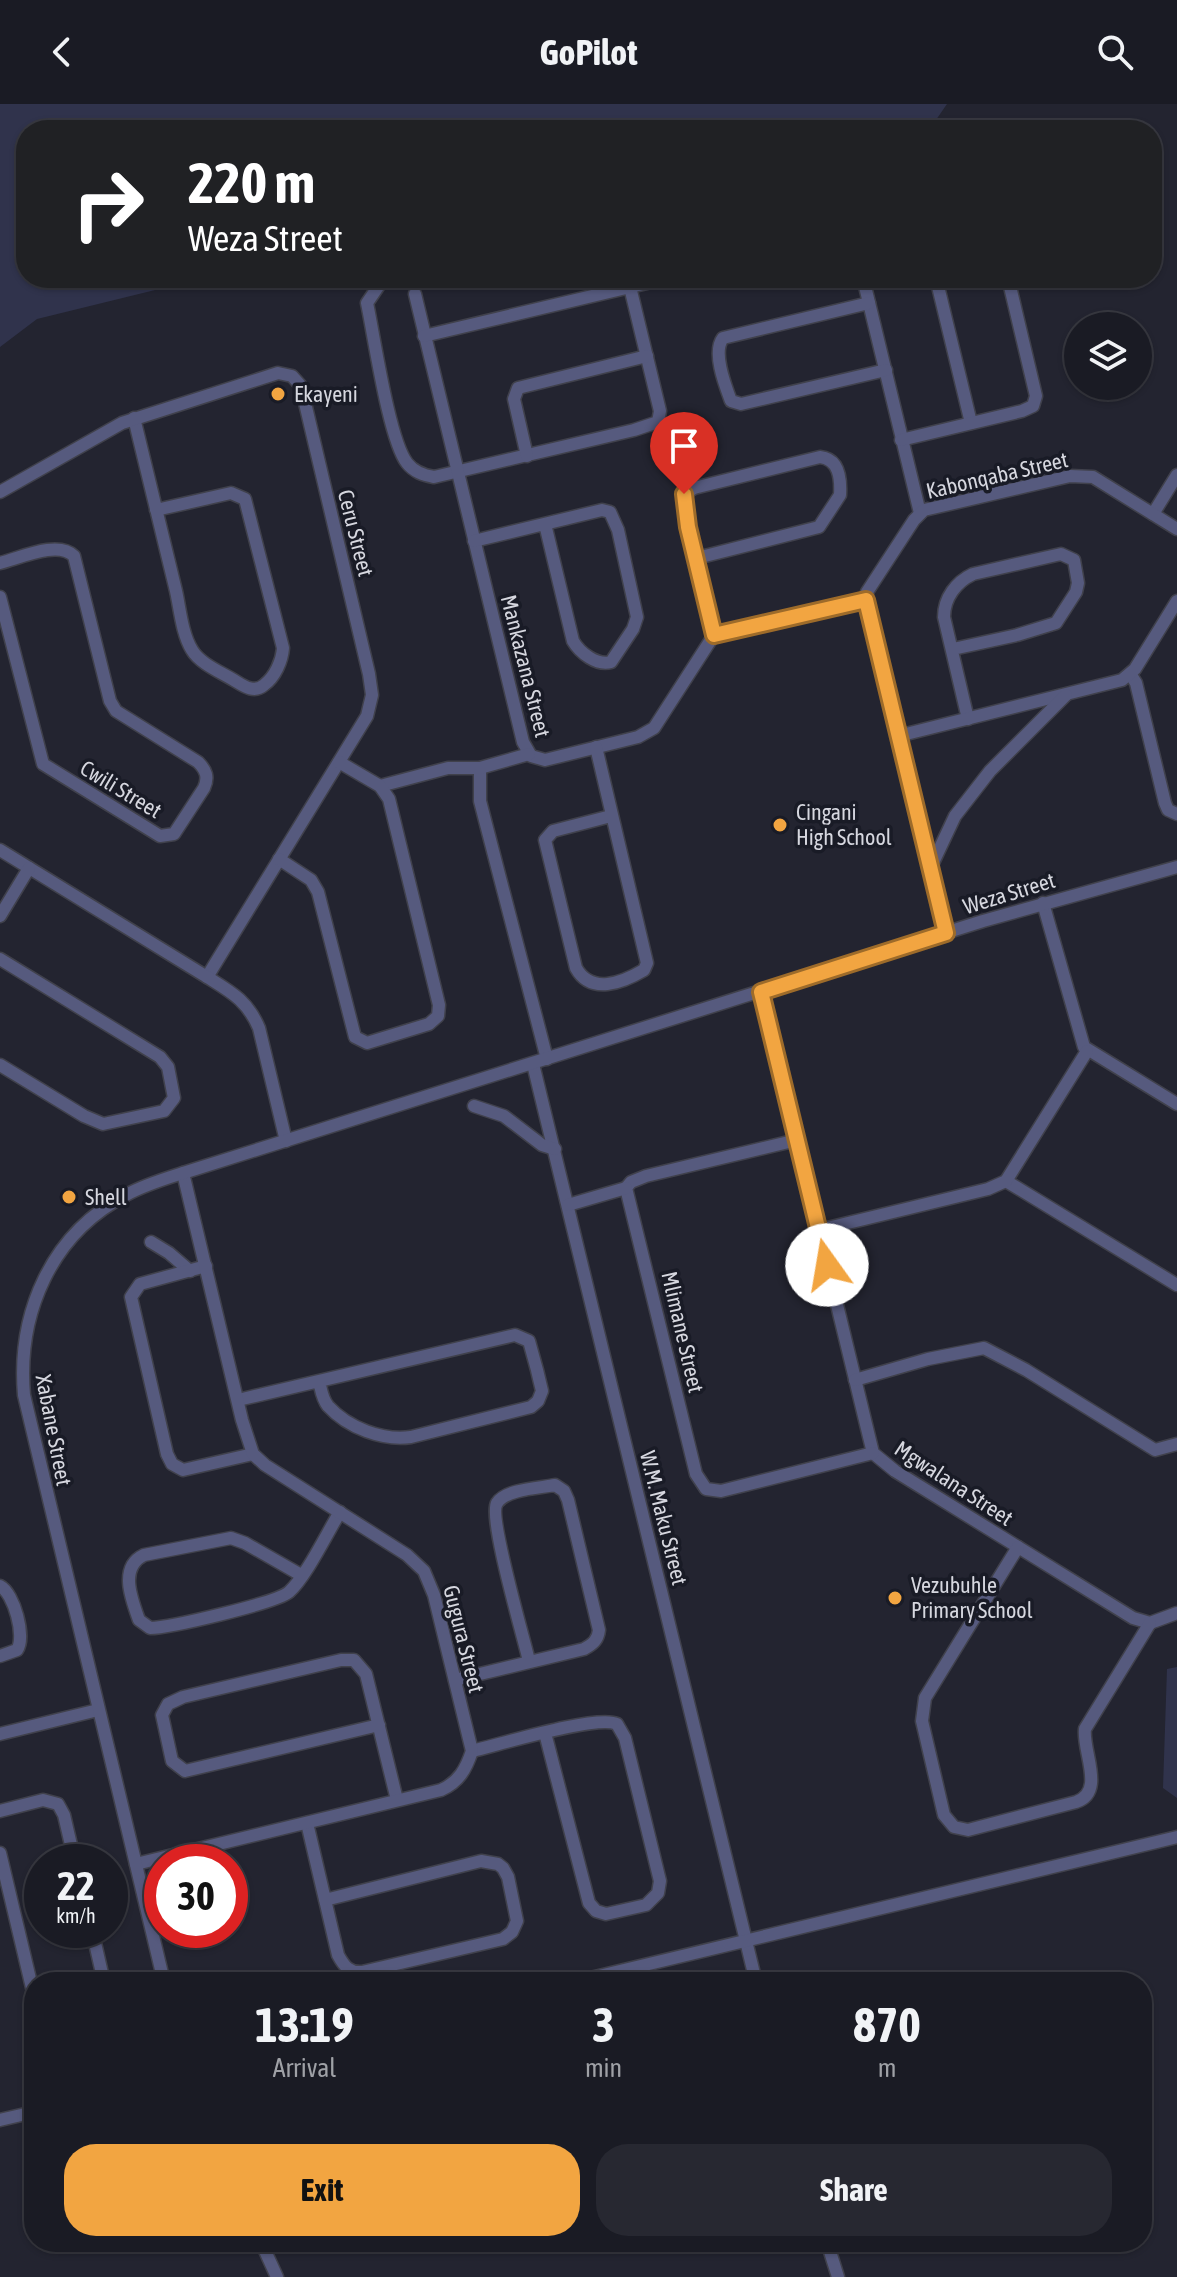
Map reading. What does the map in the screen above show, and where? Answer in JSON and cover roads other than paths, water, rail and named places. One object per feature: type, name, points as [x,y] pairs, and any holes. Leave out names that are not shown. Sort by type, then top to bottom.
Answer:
[{"type":"street","points":[[377,288],[367,303],[400,454],[414,471],[434,477],[657,424],[661,414],[630,288]]},
{"type":"street","points":[[424,336],[626,288]]},
{"type":"street","points":[[865,288],[920,513]]},
{"type":"street","points":[[938,288],[971,423]]},
{"type":"street","points":[[901,440],[1027,410],[1035,403],[1036,396],[1010,288]]},
{"type":"street","name":"Mankazana Street","points":[[415,294],[523,742],[529,754],[545,760],[638,737],[654,728],[714,635]]},
{"type":"street","points":[[869,303],[723,338],[718,349],[727,391],[731,401],[741,404],[886,370]]},
{"type":"street","points":[[527,456],[514,399],[518,388],[647,356]]},
{"type":"street","name":"Ceru Street","points":[[0,492],[134,418],[278,373],[289,374],[301,386],[372,685],[371,702],[367,716],[207,977]]},
{"type":"street","points":[[134,418],[156,510],[191,650],[244,686],[251,689],[262,687],[280,664],[283,648],[245,499],[231,493],[156,510]]},
{"type":"street","points":[[697,558],[816,529],[840,495],[835,464],[820,457],[687,491],[683,498],[714,635],[866,600],[946,933]]},
{"type":"street","name":"Kabonqaba Street","points":[[866,600],[878,575],[920,513],[1080,475],[1093,477],[1177,529]]},
{"type":"street","points":[[1153,514],[1177,475]]},
{"type":"street","points":[[474,541],[603,510],[610,512],[637,617],[633,629],[611,662],[600,663],[573,641],[545,524]]},
{"type":"street","name":"Cwili Street","points":[[0,563],[57,549],[69,551],[74,556],[110,701],[116,711],[198,762],[206,771],[204,788],[174,834],[160,836],[43,764],[0,597]]},
{"type":"street","points":[[953,649],[1056,623],[1077,590],[1074,560],[1061,554],[973,574],[960,581],[952,592],[944,611],[968,719]]},
{"type":"street","points":[[898,736],[1119,681],[1131,675],[1172,620],[1177,601]]},
{"type":"street","points":[[1131,675],[1136,683],[1165,803],[1168,810],[1177,814]]},
{"type":"street","points":[[930,869],[955,816],[990,771],[1066,695]]},
{"type":"street","points":[[596,747],[647,963],[644,970],[631,977],[602,985],[591,984],[582,978],[576,968],[545,840],[553,831],[611,816]]},
{"type":"street","points":[[380,786],[448,768],[480,768],[529,754]]},
{"type":"street","points":[[279,859],[311,880],[318,892],[355,1037],[367,1043],[432,1022],[438,1016],[439,1005],[392,808],[380,786],[339,762]]},
{"type":"street","points":[[480,768],[480,801],[547,1059]]},
{"type":"street","points":[[0,850],[207,977],[238,997],[251,1010],[259,1028],[286,1141]]},
{"type":"street","name":"Weza Street","points":[[533,1064],[1043,903],[1177,867]]},
{"type":"street","points":[[0,916],[29,868]]},
{"type":"street","points":[[1043,903],[1078,1030],[1087,1051],[1177,1104]]},
{"type":"street","points":[[0,959],[160,1057],[168,1067],[174,1098],[164,1111],[98,1123],[0,1065]]},
{"type":"street","name":"Mgwalana Street","points":[[761,992],[873,1453],[888,1466],[1123,1612],[1150,1623]]},
{"type":"street","points":[[819,1230],[988,1189],[1006,1181],[1087,1051]]},
{"type":"street","name":"Xabane Street","points":[[162,1972],[24,1395],[22,1367],[25,1338],[30,1310],[42,1280],[80,1228],[125,1195],[183,1173],[533,1064]]},
{"type":"street","name":"W.M. Maku Street","points":[[533,1064],[754,1972]]},
{"type":"street","points":[[474,1106],[504,1116],[542,1145],[555,1149]]},
{"type":"street","points":[[568,1205],[626,1188],[631,1182],[646,1176],[797,1140]]},
{"type":"street","points":[[183,1173],[253,1454],[189,1470],[176,1467],[167,1454],[131,1297],[140,1284],[206,1266]]},
{"type":"street","points":[[1006,1181],[1177,1285]]},
{"type":"street","name":"Mlimane Street","points":[[626,1188],[701,1485],[712,1491],[721,1491],[873,1453]]},
{"type":"street","points":[[151,1242],[190,1271]]},
{"type":"street","points":[[238,1400],[515,1335],[523,1337],[532,1346],[542,1391],[531,1407],[394,1439],[371,1433],[336,1412],[325,1401],[319,1381]]},
{"type":"street","points":[[855,1380],[928,1359],[984,1348],[1026,1370],[1152,1449],[1159,1451],[1177,1444]]},
{"type":"street","name":"Gugura Street","points":[[253,1454],[274,1471],[407,1555],[424,1571],[434,1595],[472,1751]]},
{"type":"street","points":[[455,1680],[584,1649],[596,1641],[599,1630],[568,1500],[564,1491],[555,1485],[508,1495],[494,1509],[529,1661]]},
{"type":"street","points":[[301,1575],[231,1538],[144,1555],[133,1562],[128,1573],[139,1620],[150,1628],[274,1600],[288,1593],[301,1575],[340,1512]]},
{"type":"street","points":[[1018,1547],[932,1685],[921,1711],[944,1815],[954,1827],[968,1830],[1076,1802],[1087,1796],[1093,1784],[1084,1739],[1085,1729],[1150,1623],[1177,1613]]},
{"type":"street","points":[[0,1586],[11,1595],[21,1641],[17,1650],[0,1656]]},
{"type":"street","points":[[379,1725],[190,1771],[180,1769],[172,1761],[162,1715],[168,1704],[183,1697],[354,1660],[364,1668],[379,1725],[397,1800]]},
{"type":"street","points":[[0,1734],[98,1710]]},
{"type":"street","points":[[136,1864],[449,1787],[463,1773],[472,1751],[545,1733],[601,1721],[612,1721],[621,1727],[660,1881],[658,1893],[651,1902],[606,1914],[596,1911],[589,1903],[545,1733]]},
{"type":"street","points":[[0,1811],[43,1800],[58,1804],[71,1844]]},
{"type":"street","points":[[307,1823],[338,1955],[345,1967],[354,1972]]},
{"type":"street","points":[[616,1972],[1177,1837]]},
{"type":"street","points":[[0,1853],[28,1972]]},
{"type":"street","points":[[325,1900],[481,1861],[492,1861],[506,1872],[517,1921],[512,1932],[503,1939],[360,1972]]},
{"type":"street","points":[[96,1948],[102,1972]]},
{"type":"street","points":[[0,2120],[24,2114]]},
{"type":"street","points":[[266,2252],[277,2277]]},
{"type":"street","points":[[830,2252],[838,2277]]},
{"type":"place","name":"Ekayeni","points":[[278,394]]},
{"type":"place","name":"Cingani High School","points":[[780,825]]},
{"type":"place","name":"Shell","points":[[69,1197]]},
{"type":"place","name":"Vezubuhle Primary School","points":[[895,1598]]}]
